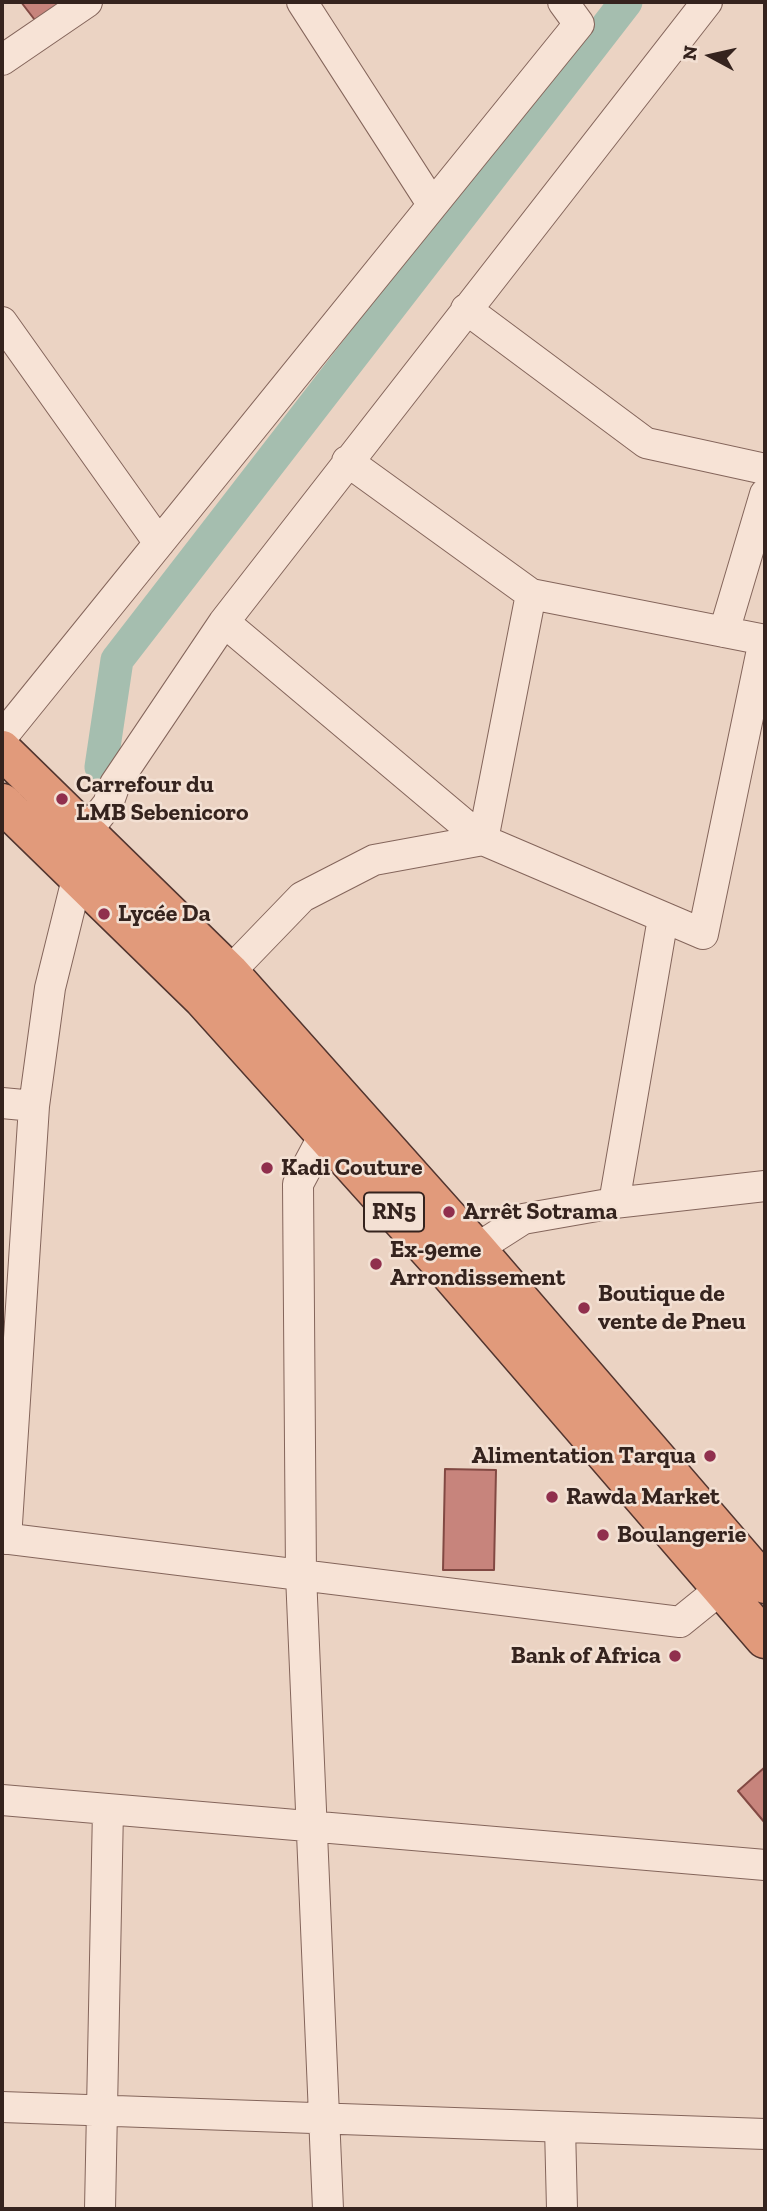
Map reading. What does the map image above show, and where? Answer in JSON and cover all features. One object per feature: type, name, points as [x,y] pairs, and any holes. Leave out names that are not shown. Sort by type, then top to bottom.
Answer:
[{"type":"highway","name":"RN5","points":[[2,750],[86,832],[216,985],[476,1249],[765,1584]]},
{"type":"highway","name":"RN5","points":[[2,803],[77,879],[216,985],[324,1135],[445,1269],[765,1639]]},
{"type":"street","points":[[2,60],[87,2]]},
{"type":"street","points":[[302,2],[432,204]]},
{"type":"street","points":[[2,737],[579,24],[563,2]]},
{"type":"street","points":[[86,832],[108,804],[115,785],[224,622],[347,461],[708,2]]},
{"type":"street","points":[[466,309],[646,443],[765,469]]},
{"type":"street","points":[[2,322],[159,543]]},
{"type":"street","points":[[224,622],[483,841],[703,934],[765,640],[531,594],[347,461]]},
{"type":"street","points":[[724,632],[765,494]]},
{"type":"street","points":[[483,841],[531,594]]},
{"type":"street","points":[[216,985],[302,897],[374,860],[483,841]]},
{"type":"street","points":[[77,879],[50,988],[34,1106],[4,1538],[680,1622],[722,1588]]},
{"type":"street","points":[[614,1203],[663,918]]},
{"type":"street","points":[[2,1103],[34,1106]]},
{"type":"street","points":[[324,1135],[298,1184],[301,1575],[328,2209]]},
{"type":"street","points":[[476,1249],[523,1219],[614,1203],[765,1186]]},
{"type":"street","points":[[2,1800],[765,1865]]},
{"type":"street","points":[[100,2209],[108,1809]]},
{"type":"street","points":[[2,2107],[765,2134]]},
{"type":"street","points":[[560,2127],[562,2209]]},
{"type":"building","points":[[21,2],[76,2],[41,28]]},
{"type":"building","points":[[445,1469],[496,1470],[494,1570],[443,1570]]},
{"type":"building","points":[[765,1767],[765,1823],[738,1791]]},
{"type":"waterway","points":[[101,767],[117,660],[626,2]]},
{"type":"place","name":"Carrefour du LMB Sebenicoro","points":[[62,799]]},
{"type":"place","name":"Lycée Da","points":[[104,914]]},
{"type":"place","name":"Kadi Couture","points":[[267,1168]]},
{"type":"place","name":"Arrêt Sotrama","points":[[449,1212]]},
{"type":"place","name":"Ex-9eme Arrondissement","points":[[376,1264]]},
{"type":"place","name":"Boutique de vente de Pneu","points":[[584,1308]]},
{"type":"place","name":"Alimentation Tarqua","points":[[710,1456]]},
{"type":"place","name":"Rawda Market","points":[[552,1497]]},
{"type":"place","name":"Boulangerie","points":[[603,1535]]},
{"type":"place","name":"Bank of Africa","points":[[675,1656]]}]
